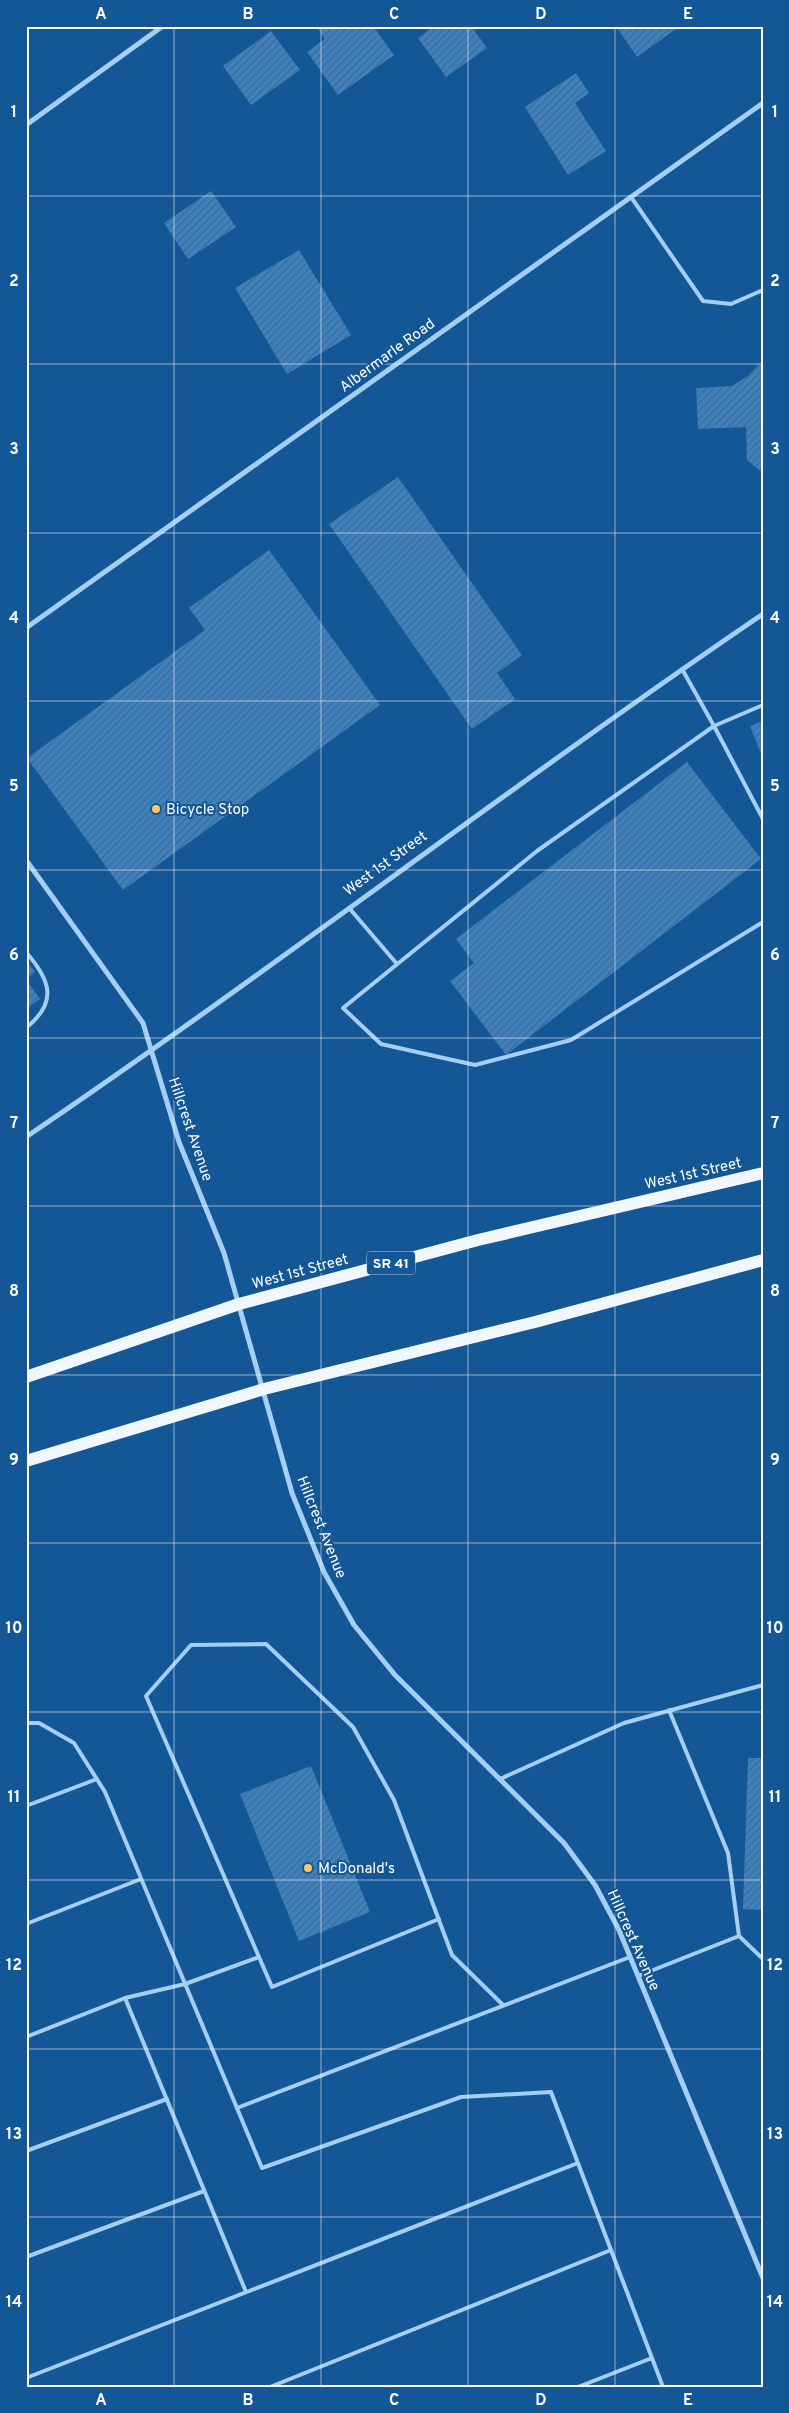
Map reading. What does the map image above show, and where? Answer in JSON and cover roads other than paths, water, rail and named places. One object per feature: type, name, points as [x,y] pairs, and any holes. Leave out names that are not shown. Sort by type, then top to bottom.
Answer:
[{"type":"main road","name":"West 1st Street","points":[[26,1377],[239,1304],[478,1240],[763,1173]]},
{"type":"main road","points":[[26,1460],[264,1389],[535,1322],[763,1260]]},
{"type":"street","points":[[26,124],[164,26]]},
{"type":"street","name":"Albermarle Road","points":[[26,628],[763,103]]},
{"type":"street","name":"West 1st Street","points":[[26,1137],[153,1051],[682,669],[763,614]]},
{"type":"street","name":"Hillcrest Avenue","points":[[26,860],[143,1023],[179,1142],[224,1254],[264,1389],[292,1493],[324,1572],[354,1625],[395,1675],[564,1843],[595,1884],[619,1930],[763,2278]]},
{"type":"lane","points":[[631,197],[703,300],[731,304],[763,290]]},
{"type":"lane","points":[[682,669],[763,819]]},
{"type":"lane","points":[[763,704],[714,726],[537,851],[343,1008],[382,1044],[474,1065],[571,1040],[763,922]]},
{"type":"lane","points":[[350,909],[398,964]]},
{"type":"lane","points":[[26,952],[36,963],[47,985],[48,1002],[38,1019],[26,1028]]},
{"type":"lane","points":[[439,1919],[272,1987],[146,1696],[191,1645],[266,1644],[353,1727],[394,1800],[439,1919],[452,1955],[503,2006]]},
{"type":"lane","points":[[500,1779],[624,1723],[763,1685]]},
{"type":"lane","points":[[669,1710],[728,1853],[739,1936],[763,1959]]},
{"type":"lane","points":[[26,1723],[39,1722],[74,1743],[105,1792],[262,2168],[461,2097],[551,2092],[663,2387]]},
{"type":"lane","points":[[26,1806],[97,1779]]},
{"type":"lane","points":[[26,1924],[141,1879]]},
{"type":"lane","points":[[638,1976],[739,1936]]},
{"type":"lane","points":[[26,2037],[125,1998],[185,1984],[259,1957]]},
{"type":"lane","points":[[237,2108],[630,1957]]},
{"type":"lane","points":[[125,1998],[246,2292]]},
{"type":"lane","points":[[26,2151],[167,2099]]},
{"type":"lane","points":[[26,2378],[578,2163]]},
{"type":"lane","points":[[26,2257],[204,2191]]},
{"type":"lane","points":[[270,2387],[611,2250]]},
{"type":"lane","points":[[578,2387],[652,2358]]},
{"type":"place","name":"Bicycle Stop","points":[[156,809]]},
{"type":"place","name":"McDonald's","points":[[308,1868]]}]
